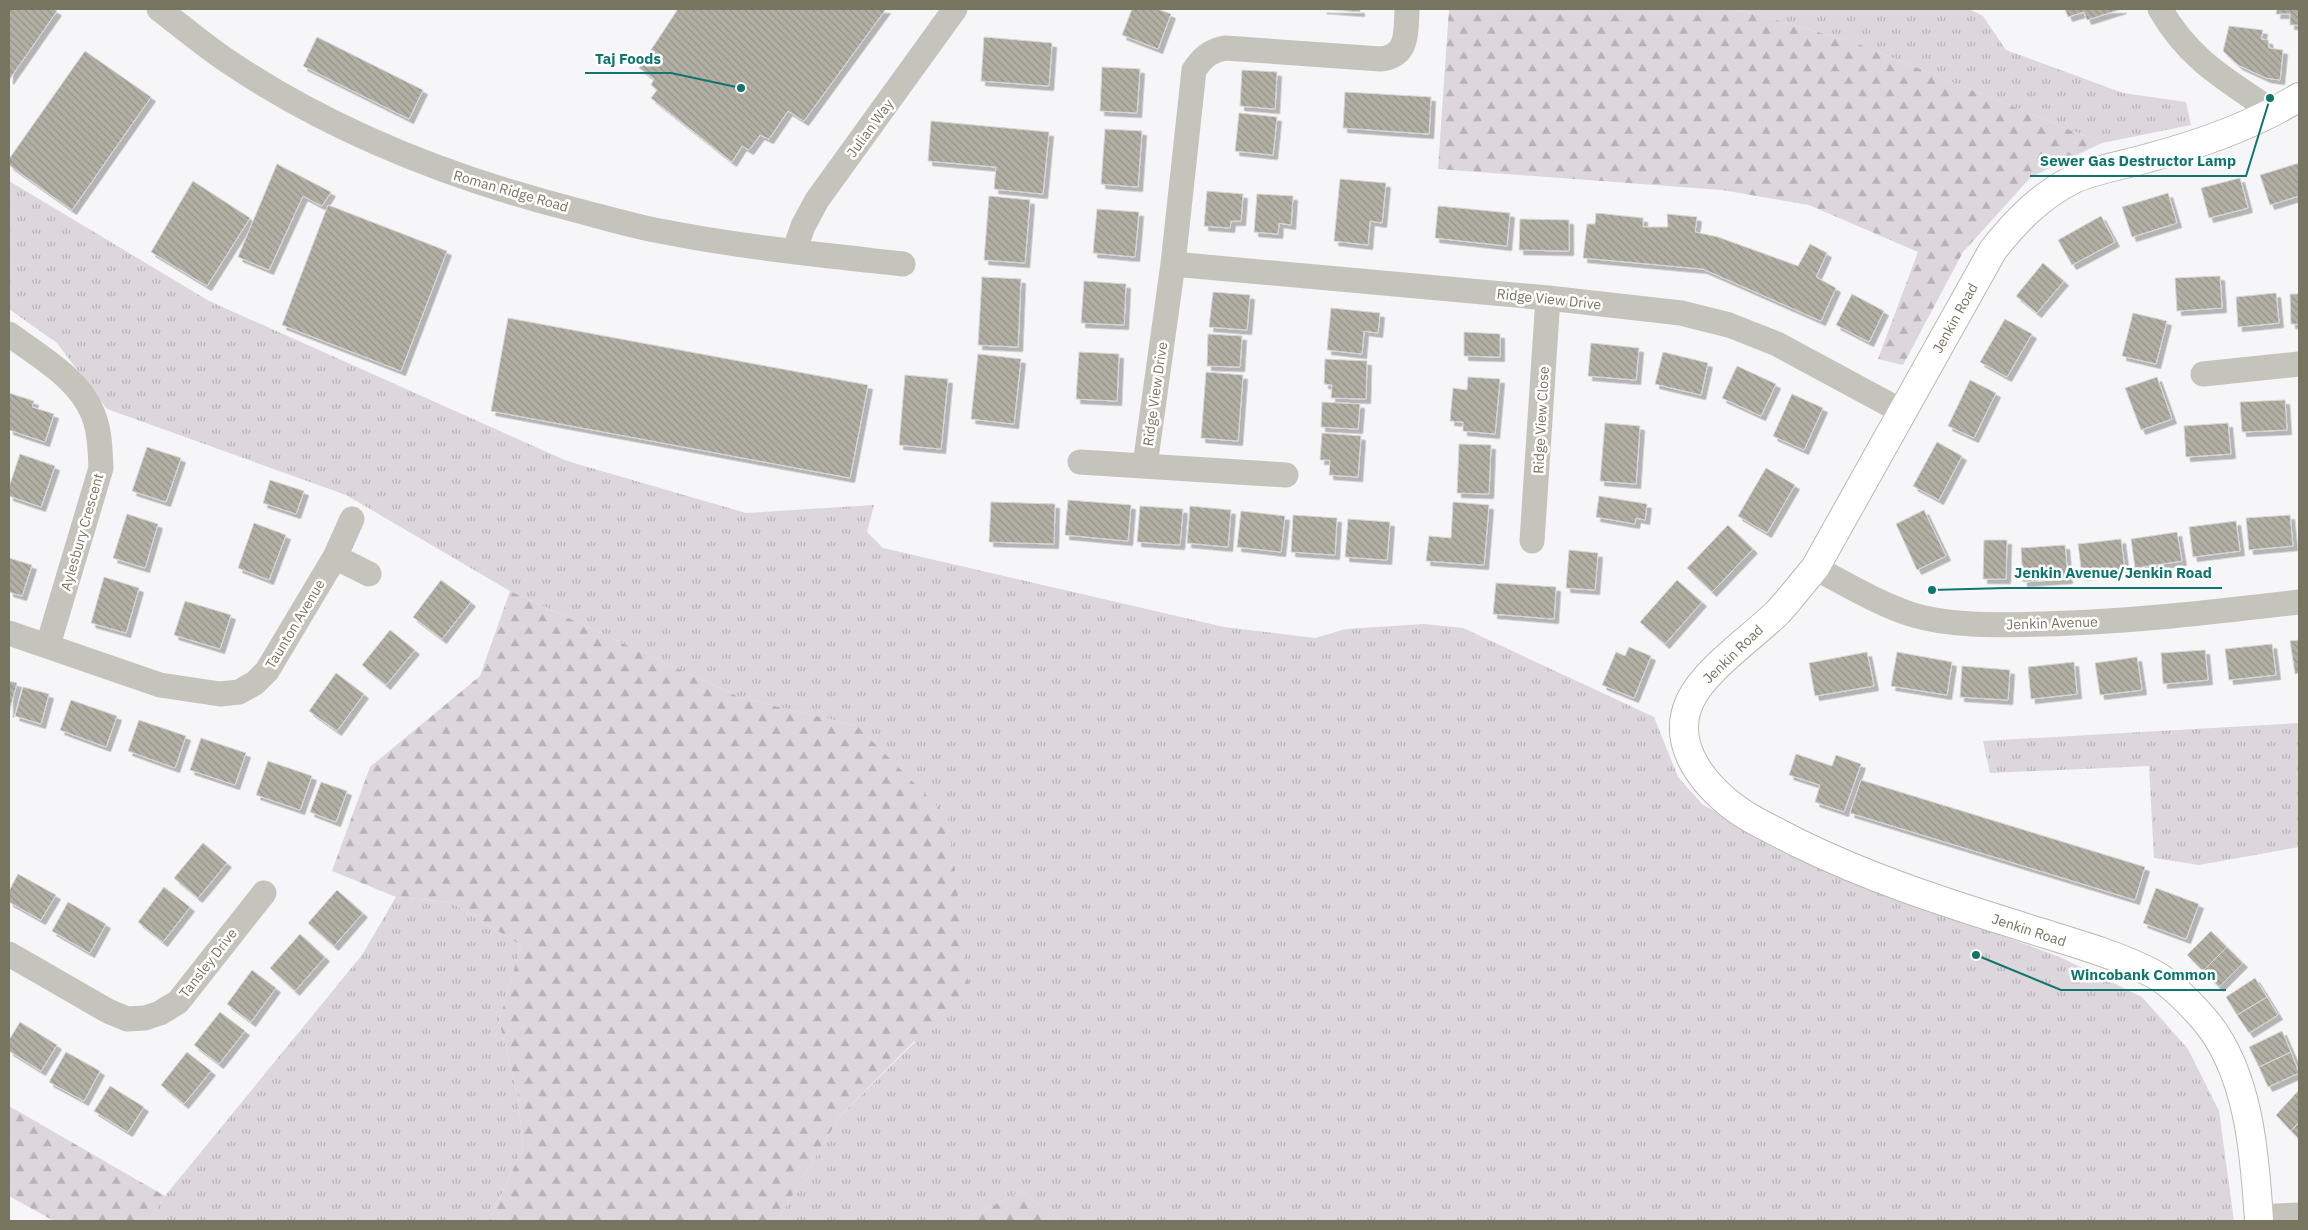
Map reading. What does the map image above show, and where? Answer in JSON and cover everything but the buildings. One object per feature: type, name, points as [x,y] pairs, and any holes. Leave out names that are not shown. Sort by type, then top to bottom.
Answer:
[{"type":"street","name":"Roman Ridge Road","points":[[159,9],[222,58],[281,94],[359,136],[431,166],[514,194],[659,231],[794,252],[903,264]]},
{"type":"street","name":"Julian Way","points":[[794,252],[803,226],[817,200],[956,9]]},
{"type":"street","name":"Ridge View Drive","points":[[1145,465],[1173,264],[1194,70],[1202,58],[1212,51],[1225,48],[1381,59],[1391,58],[1405,44],[1407,9]]},
{"type":"street","points":[[2160,9],[2171,28],[2202,62],[2275,113]]},
{"type":"street","name":"Jenkin Road","points":[[2258,1219],[2252,1144],[2243,1096],[2224,1049],[2204,1020],[2180,995],[2154,974],[2118,958],[1932,899],[1827,857],[1767,827],[1727,802],[1702,777],[1687,753],[1683,730],[1690,701],[1708,676],[1778,611],[1815,568],[1993,250],[2019,218],[2043,196],[2074,179],[2196,145],[2275,113],[2299,97]]},
{"type":"street","name":"Ridge View Drive","points":[[1173,264],[1548,298],[1681,313],[1729,325],[1777,344],[1902,412]]},
{"type":"street","name":"Ridge View Close","points":[[1532,541],[1548,298]]},
{"type":"street","name":"Aylesbury Crescent","points":[[9,334],[63,375],[82,395],[93,414],[100,441],[101,468],[48,645]]},
{"type":"street","points":[[2203,374],[2299,364]]},
{"type":"street","name":"Ridge View Drive","points":[[1080,462],[1286,475]]},
{"type":"street","name":"Taunton Avenue","points":[[9,633],[160,685],[220,694],[239,692],[255,683],[267,671],[335,557],[352,519]]},
{"type":"street","points":[[335,557],[369,574]]},
{"type":"street","name":"Jenkin Avenue","points":[[1815,568],[1864,594],[1911,614],[1953,622],[2006,625],[2082,623],[2161,618],[2299,602]]},
{"type":"street","name":"Tansley Drive","points":[[9,954],[108,1011],[126,1019],[145,1018],[160,1013],[178,1002],[264,893]]},
{"type":"street","points":[[2258,1219],[2299,1215]]},
{"type":"green space","points":[[1449,9],[1728,9],[1752,13],[1856,43],[2102,143],[2031,177],[1963,252],[1903,365],[1878,359],[1918,252],[1809,205],[1722,190],[1438,169]]},
{"type":"green space","points":[[1728,9],[1969,9],[1983,16],[2006,50],[2123,93],[2186,102],[2191,125],[2102,143],[1856,43],[1752,13]]},
{"type":"green space","points":[[9,181],[209,301],[567,461],[746,513],[874,505],[867,532],[883,548],[1224,627],[1315,638],[1346,629],[1424,624],[1463,628],[1654,717],[1678,777],[1703,805],[1834,874],[2060,957],[2142,997],[2188,1049],[2219,1111],[2234,1221],[1061,1221],[1022,1191],[962,1221],[777,1221],[840,1116],[915,1042],[857,726],[739,697],[510,591],[346,495],[107,409],[57,343],[9,309]]},
{"type":"green space","points":[[510,591],[739,697],[857,726],[948,817],[969,986],[840,1116],[777,1221],[489,1221],[523,1148],[518,1095],[499,1021],[521,945],[450,902],[396,897],[332,871],[370,767],[480,676]]},
{"type":"green space","points":[[2299,723],[2299,847],[2199,865],[2154,858],[2149,766],[1990,773],[1983,741]]},
{"type":"green space","points":[[396,897],[450,902],[521,945],[499,1021],[518,1095],[523,1148],[489,1221],[148,1221],[165,1196],[362,955]]},
{"type":"green space","points":[[9,1106],[165,1196],[148,1221],[54,1221],[9,1196]]},
{"type":"green space","points":[[1022,1191],[1061,1221],[962,1221]]},
{"type":"place","name":"Taj Foods","points":[[741,88]]},
{"type":"place","name":"Sewer Gas Destructor Lamp","points":[[2270,98]]},
{"type":"place","name":"Jenkin Avenue/Jenkin Road","points":[[1932,590]]},
{"type":"place","name":"Wincobank Common","points":[[1976,955]]}]
